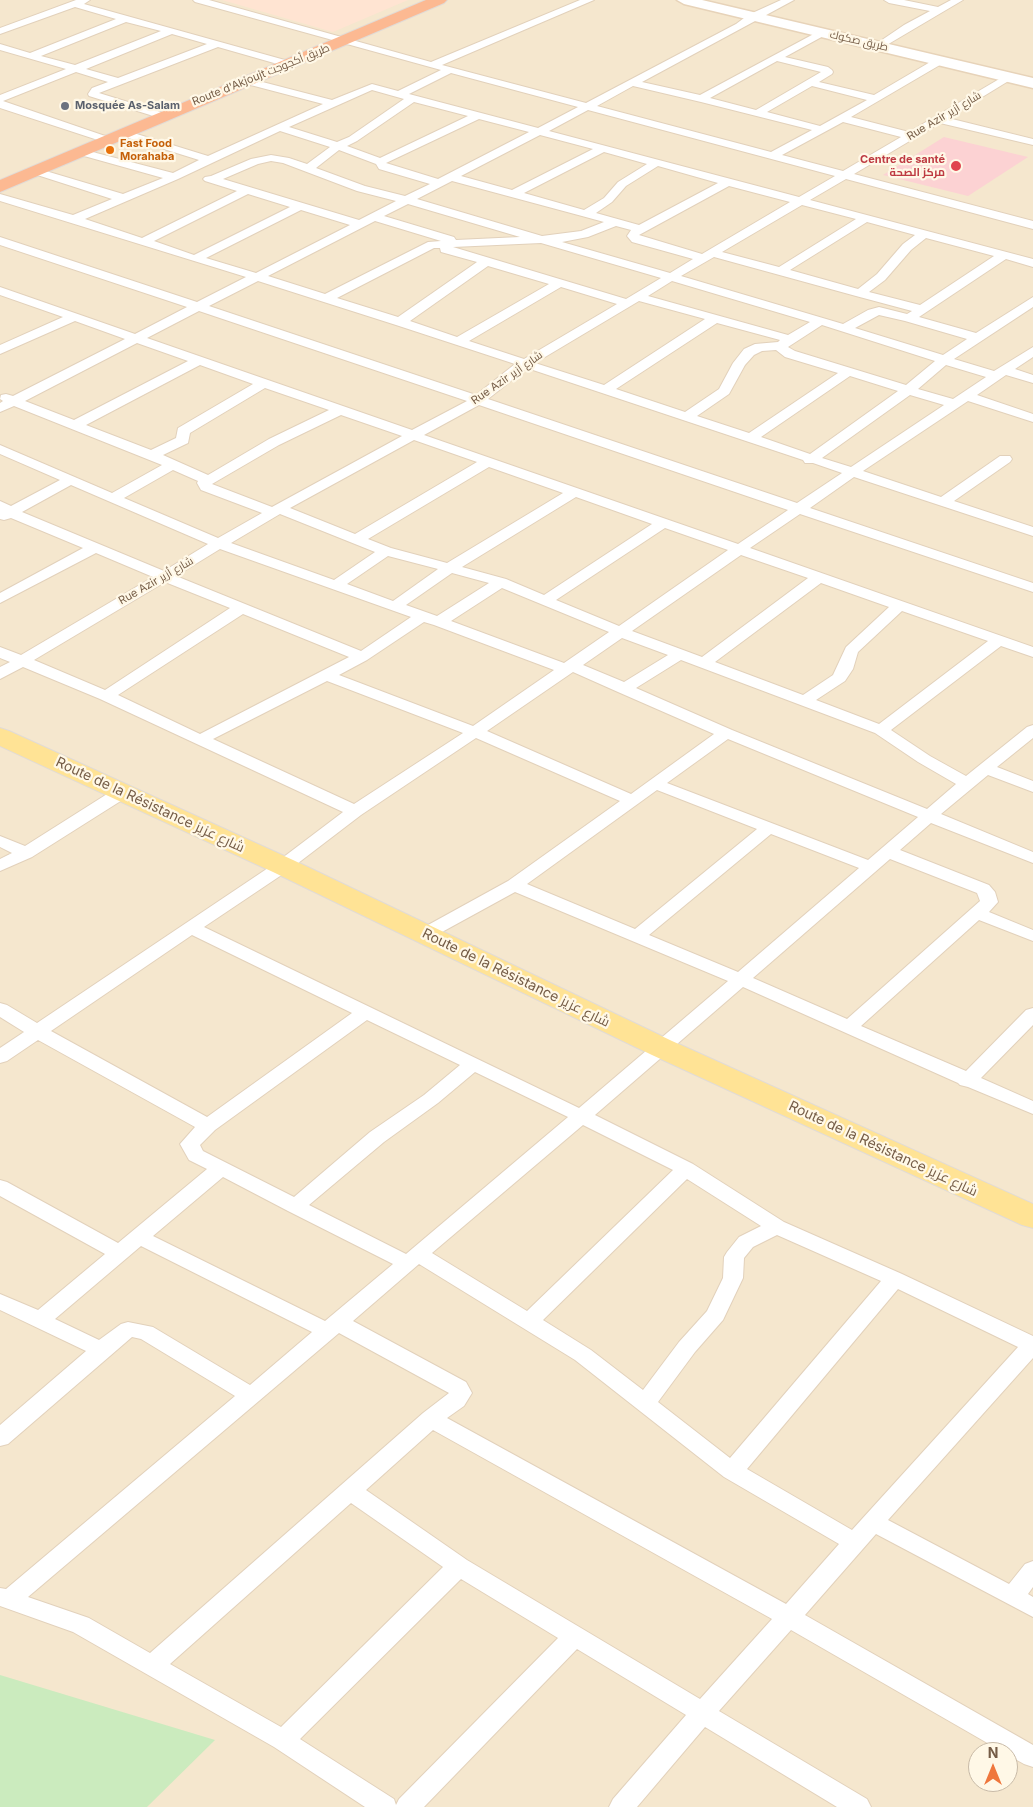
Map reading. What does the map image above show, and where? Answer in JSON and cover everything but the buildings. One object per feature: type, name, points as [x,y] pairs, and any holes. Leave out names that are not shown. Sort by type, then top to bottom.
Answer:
[{"type":"highway","name":"Route d'Akjoujt طريق أكجوجت","points":[[1,188],[107,140],[346,41],[439,0]]},
{"type":"main road","name":"Route de la Résistance شارع عزيز","points":[[0,736],[283,866],[662,1048],[1033,1217]]},
{"type":"street","points":[[51,0],[77,3],[288,64]]},
{"type":"street","points":[[198,0],[450,70],[1033,224]]},
{"type":"street","points":[[432,65],[589,0]]},
{"type":"street","name":"طريق صكوك","points":[[684,0],[1033,83]]},
{"type":"street","points":[[0,408],[199,308],[632,83],[752,17],[789,0]]},
{"type":"street","points":[[889,0],[940,10]]},
{"type":"street","points":[[880,46],[958,0]]},
{"type":"street","points":[[0,31],[77,3]]},
{"type":"street","points":[[31,56],[126,18]]},
{"type":"street","points":[[0,99],[171,31]]},
{"type":"street","points":[[701,98],[823,32]]},
{"type":"street","points":[[163,116],[93,94],[96,90],[217,44]]},
{"type":"street","points":[[0,47],[121,82]]},
{"type":"street","points":[[758,113],[828,74],[827,70],[776,58]]},
{"type":"street","points":[[774,155],[876,99],[940,60]]},
{"type":"street","points":[[400,94],[450,70]]},
{"type":"street","name":"Rue Azir شارع أزير","points":[[0,674],[276,510],[478,400],[524,364],[1010,77]]},
{"type":"street","points":[[247,81],[332,103]]},
{"type":"street","points":[[632,83],[701,98],[821,130]]},
{"type":"street","points":[[812,83],[876,99]]},
{"type":"street","points":[[74,219],[179,175],[366,88],[375,87],[1033,263]]},
{"type":"street","points":[[308,169],[338,146],[359,135],[414,97]]},
{"type":"street","points":[[0,104],[107,140]]},
{"type":"street","points":[[380,162],[479,114]]},
{"type":"street","points":[[841,118],[911,136]]},
{"type":"street","points":[[939,119],[1033,142]]},
{"type":"street","points":[[279,127],[380,162],[383,167],[514,194],[641,229]]},
{"type":"street","points":[[124,133],[209,160]]},
{"type":"street","points":[[514,194],[604,148]]},
{"type":"street","points":[[81,152],[179,175],[212,180],[361,224]]},
{"type":"street","points":[[212,180],[255,161],[271,158],[285,160],[361,189],[407,200],[672,277],[845,328],[944,360],[1033,379]]},
{"type":"street","points":[[586,214],[608,200],[622,184],[657,162]]},
{"type":"street","points":[[35,171],[122,198]]},
{"type":"street","points":[[729,181],[641,229],[633,236],[636,239],[781,271],[923,310]]},
{"type":"street","points":[[1,188],[74,219],[195,260],[258,277],[400,322],[810,460],[1033,532]]},
{"type":"street","points":[[143,242],[245,191]]},
{"type":"street","points":[[195,260],[300,206]]},
{"type":"street","points":[[374,217],[461,243]]},
{"type":"street","points":[[781,271],[866,218]]},
{"type":"street","points":[[325,299],[432,244],[544,240],[584,234],[616,222]]},
{"type":"street","points":[[860,293],[881,277],[907,247],[924,234]]},
{"type":"street","points":[[0,241],[1033,588]]},
{"type":"street","points":[[432,244],[559,283],[714,319],[785,343]]},
{"type":"street","points":[[909,318],[1004,256]]},
{"type":"street","points":[[400,322],[487,261]]},
{"type":"street","points":[[457,342],[559,283]]},
{"type":"street","points":[[0,291],[1033,652]]},
{"type":"street","points":[[810,460],[908,390],[944,360],[1033,302]]},
{"type":"street","points":[[845,328],[879,311],[978,338]]},
{"type":"street","points":[[2,348],[74,317]]},
{"type":"street","points":[[604,391],[714,319]]},
{"type":"street","points":[[821,321],[785,343],[781,348],[790,354],[908,390],[961,400],[1033,418]]},
{"type":"street","points":[[686,418],[724,390],[739,363],[749,352],[760,347],[785,343]]},
{"type":"street","points":[[0,1058],[283,866],[355,812],[475,732],[739,549],[1033,351]]},
{"type":"street","points":[[75,425],[198,361]]},
{"type":"street","points":[[750,439],[848,372]]},
{"type":"street","points":[[152,455],[183,440],[183,431],[264,383]]},
{"type":"street","points":[[0,396],[152,455],[207,480]]},
{"type":"street","points":[[340,410],[274,442],[207,480],[204,485],[386,551],[501,582],[620,632],[881,730],[924,759],[967,783]]},
{"type":"street","points":[[0,449],[219,544],[568,667],[1033,858]]},
{"type":"street","points":[[942,503],[1005,460]]},
{"type":"street","points":[[357,539],[487,462]]},
{"type":"street","points":[[113,498],[171,465]]},
{"type":"street","points":[[3,512],[70,480]]},
{"type":"street","points":[[395,606],[448,569],[574,492]]},
{"type":"street","points":[[3,512],[362,657]]},
{"type":"street","points":[[546,600],[663,523]]},
{"type":"street","points":[[0,599],[95,548]]},
{"type":"street","points":[[336,585],[386,551]]},
{"type":"street","points":[[704,663],[819,577]]},
{"type":"street","points":[[439,622],[501,582]]},
{"type":"street","points":[[804,701],[839,678],[845,669],[851,650],[900,605]]},
{"type":"street","points":[[106,696],[241,608]]},
{"type":"street","points":[[200,740],[362,657],[423,616]]},
{"type":"street","points":[[881,730],[999,640]]},
{"type":"street","points":[[0,652],[106,696],[355,812]]},
{"type":"street","points":[[624,689],[680,654]]},
{"type":"street","points":[[326,675],[475,732],[631,800]]},
{"type":"street","points":[[5,1598],[250,1395],[662,1048],[739,979],[932,816],[967,783],[1033,730]]},
{"type":"street","points":[[425,934],[514,885],[726,733]]},
{"type":"street","points":[[986,768],[1033,787]]},
{"type":"street","points":[[654,784],[872,867]]},
{"type":"street","points":[[0,866],[26,853],[121,793]]},
{"type":"street","points":[[637,936],[768,828]]},
{"type":"street","points":[[0,841],[26,853]]},
{"type":"street","points":[[849,1027],[990,902],[986,892],[982,889],[890,852]]},
{"type":"street","points":[[514,885],[739,979],[967,1081],[1033,1108]]},
{"type":"street","points":[[978,913],[1033,936]]},
{"type":"street","points":[[191,928],[581,1116],[686,1169],[777,1227],[895,1279],[1032,1345],[702,1713],[622,1807]]},
{"type":"street","points":[[0,1009],[208,1126]]},
{"type":"street","points":[[366,1012],[208,1126],[190,1144],[196,1155],[295,1206],[412,1258],[528,1322],[583,1355],[732,1471],[854,1542]]},
{"type":"street","points":[[967,1081],[1033,1014]]},
{"type":"street","points":[[295,1206],[377,1137],[431,1099],[473,1064]]},
{"type":"street","points":[[40,1320],[221,1168]]},
{"type":"street","points":[[528,1322],[686,1169]]},
{"type":"street","points":[[0,1187],[120,1253]]},
{"type":"street","points":[[644,1404],[687,1347],[716,1315],[733,1278],[734,1256],[746,1242],[777,1227]]},
{"type":"street","points":[[139,1237],[332,1326],[458,1388],[461,1393],[456,1400],[431,1418],[153,1665]]},
{"type":"street","points":[[732,1471],[895,1279]]},
{"type":"street","points":[[0,1301],[101,1350]]},
{"type":"street","points":[[5,1427],[128,1329],[146,1332],[250,1395]]},
{"type":"street","points":[[431,1418],[789,1617],[1033,1757]]},
{"type":"street","points":[[350,1490],[459,1566],[858,1807]]},
{"type":"street","points":[[874,1523],[1033,1608]]},
{"type":"street","points":[[283,1740],[459,1566]]},
{"type":"street","points":[[1012,1596],[1033,1570]]},
{"type":"street","points":[[5,1598],[81,1625],[283,1740],[385,1807]]},
{"type":"street","points":[[408,1807],[576,1635]]},
{"type":"shaded area","points":[[0,0],[1033,0],[1033,1807],[0,1807]]},
{"type":"shaded area","points":[[222,0],[408,0],[333,32]]},
{"type":"shaded area","name":"Centre de santé مركز الصحة","points":[[944,137],[1028,157],[968,196],[883,175]]},
{"type":"green space","points":[[0,1675],[215,1740],[147,1807],[0,1807]]},
{"type":"place","name":"Mosquée As-Salam","points":[[65,106]]},
{"type":"place","name":"Fast Food Morahaba","points":[[110,150]]},
{"type":"place","name":"Centre de santé مركز الصحة","points":[[956,166]]}]
